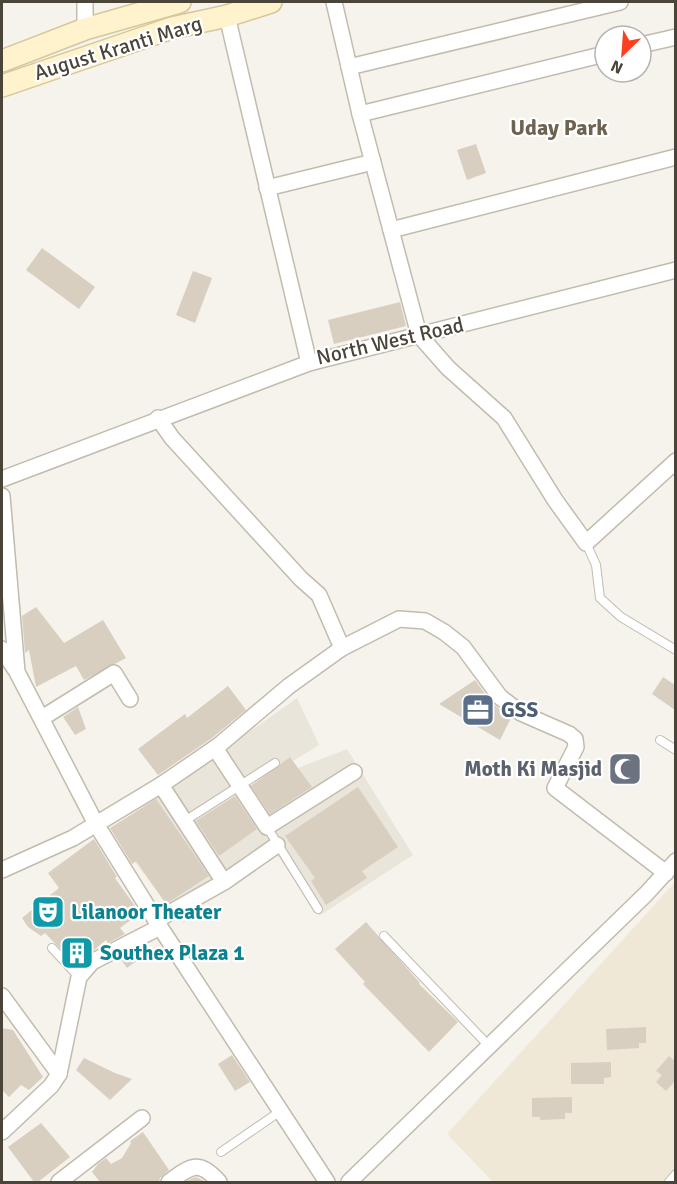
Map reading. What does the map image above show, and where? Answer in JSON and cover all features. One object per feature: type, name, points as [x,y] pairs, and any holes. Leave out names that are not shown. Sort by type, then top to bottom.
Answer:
[{"type":"main road","name":"August Kranti Marg","points":[[2,61],[85,29],[180,2]]},
{"type":"main road","name":"August Kranti Marg","points":[[2,86],[172,28],[227,16],[271,2]]},
{"type":"street","points":[[85,2],[85,29]]},
{"type":"street","points":[[334,2],[360,114],[419,335],[448,368],[504,418],[555,500],[586,543],[675,461]]},
{"type":"street","points":[[349,67],[620,2]]},
{"type":"street","name":"North West Road","points":[[227,16],[309,363],[675,270]]},
{"type":"street","points":[[653,42],[675,37]]},
{"type":"street","points":[[360,114],[593,57]]},
{"type":"street","points":[[391,230],[675,157]]},
{"type":"street","points":[[267,188],[373,162]]},
{"type":"street","points":[[2,479],[158,418],[309,363]]},
{"type":"street","points":[[158,418],[172,438],[301,579],[319,595],[342,648]]},
{"type":"street","points":[[2,496],[17,672]]},
{"type":"street","points":[[2,870],[73,838],[161,785],[215,747],[289,686],[342,648],[399,619],[425,621],[449,635],[463,647],[500,697],[521,713],[569,734],[575,739],[576,747],[556,781],[555,789],[559,794],[671,867],[490,1047],[349,1182]]},
{"type":"street","points":[[2,649],[42,718],[96,824],[158,924],[282,1110],[327,1182]]},
{"type":"street","points":[[42,718],[114,673],[130,699]]},
{"type":"street","points":[[215,747],[237,785],[267,827],[354,772]]},
{"type":"street","points":[[161,785],[224,882]]},
{"type":"street","points":[[2,1132],[51,1086],[59,1074],[79,977],[92,962],[158,924],[278,844]]},
{"type":"street","points":[[2,996],[59,1074]]},
{"type":"street","points":[[59,1182],[142,1118]]},
{"type":"street","points":[[169,1182],[185,1170],[196,1166],[206,1168],[219,1182]]},
{"type":"lane","points":[[586,543],[596,565],[600,598],[621,617],[675,650]]},
{"type":"lane","points":[[660,740],[675,750]]},
{"type":"lane","points":[[183,822],[237,785],[275,763]]},
{"type":"lane","points":[[267,827],[318,909]]},
{"type":"lane","points":[[384,936],[490,1047]]},
{"type":"lane","points":[[52,948],[79,977]]},
{"type":"lane","points":[[221,1152],[282,1110]]},
{"type":"lane","points":[[669,1182],[675,1174]]},
{"type":"shaded area","points":[[297,698],[319,745],[254,785],[347,749],[413,855],[319,916],[271,846],[172,911],[111,830]]},
{"type":"shaded area","points":[[675,882],[675,1182],[493,1182],[447,1134]]},
{"type":"building","points":[[476,144],[486,173],[467,180],[457,150]]},
{"type":"building","points":[[42,248],[95,287],[79,309],[26,270]]},
{"type":"building","points":[[193,271],[212,278],[195,323],[176,315]]},
{"type":"building","points":[[400,302],[406,326],[334,344],[328,320]]},
{"type":"building","points":[[36,607],[64,643],[103,620],[126,658],[84,680],[76,666],[36,687],[29,650],[25,653],[22,616]]},
{"type":"building","points":[[663,677],[675,685],[675,710],[652,694]]},
{"type":"building","name":"GSS","points":[[475,680],[492,703],[511,718],[500,740],[439,704]]},
{"type":"building","points":[[228,686],[246,710],[212,738],[158,775],[138,749],[185,714],[187,718]]},
{"type":"building","points":[[78,707],[86,729],[75,735],[63,717]]},
{"type":"building","points":[[290,757],[312,787],[270,814],[251,786]]},
{"type":"building","points":[[358,787],[398,847],[362,871],[367,878],[326,905],[311,881],[315,878],[285,836]]},
{"type":"building","points":[[235,796],[257,829],[219,856],[196,821]]},
{"type":"building","points":[[156,799],[209,876],[166,904],[136,861],[132,864],[110,828]]},
{"type":"building","points":[[94,839],[117,877],[115,878],[140,913],[120,928],[125,934],[108,943],[106,940],[76,965],[45,933],[41,936],[28,927],[22,918],[59,888],[48,873]]},
{"type":"building","points":[[366,922],[419,984],[458,1022],[429,1052],[363,984],[365,982],[335,949]]},
{"type":"building","points":[[137,950],[142,957],[127,968],[120,958]]},
{"type":"building","points":[[646,1027],[646,1043],[639,1043],[639,1048],[607,1050],[606,1029]]},
{"type":"building","points":[[2,1028],[13,1030],[43,1077],[29,1090],[21,1085],[9,1097],[2,1090]]},
{"type":"building","points":[[232,1055],[250,1082],[235,1091],[218,1064]]},
{"type":"building","points":[[669,1056],[675,1061],[675,1081],[666,1091],[656,1082],[662,1075],[656,1071]]},
{"type":"building","points":[[84,1058],[132,1079],[110,1100],[76,1070]]},
{"type":"building","points":[[611,1062],[611,1077],[604,1078],[604,1084],[571,1084],[571,1063]]},
{"type":"building","points":[[572,1097],[572,1113],[565,1113],[565,1119],[540,1120],[540,1117],[532,1117],[532,1098]]},
{"type":"building","points":[[41,1123],[70,1157],[38,1182],[34,1182],[8,1147]]},
{"type":"building","points":[[143,1132],[169,1170],[159,1182],[100,1182],[92,1172],[98,1164],[106,1158],[111,1164],[122,1158],[130,1141]]},
{"type":"building","points":[[196,1177],[206,1182],[185,1182],[193,1178]]},
{"type":"place","name":"GSS","points":[[478,710]]},
{"type":"place","name":"Moth Ki Masjid","points":[[625,769]]},
{"type":"place","name":"Lilanoor Theater","points":[[48,912]]},
{"type":"place","name":"Southex Plaza 1","points":[[77,953]]},
{"type":"district","name":"Uday Park","points":[[559,127]]}]
